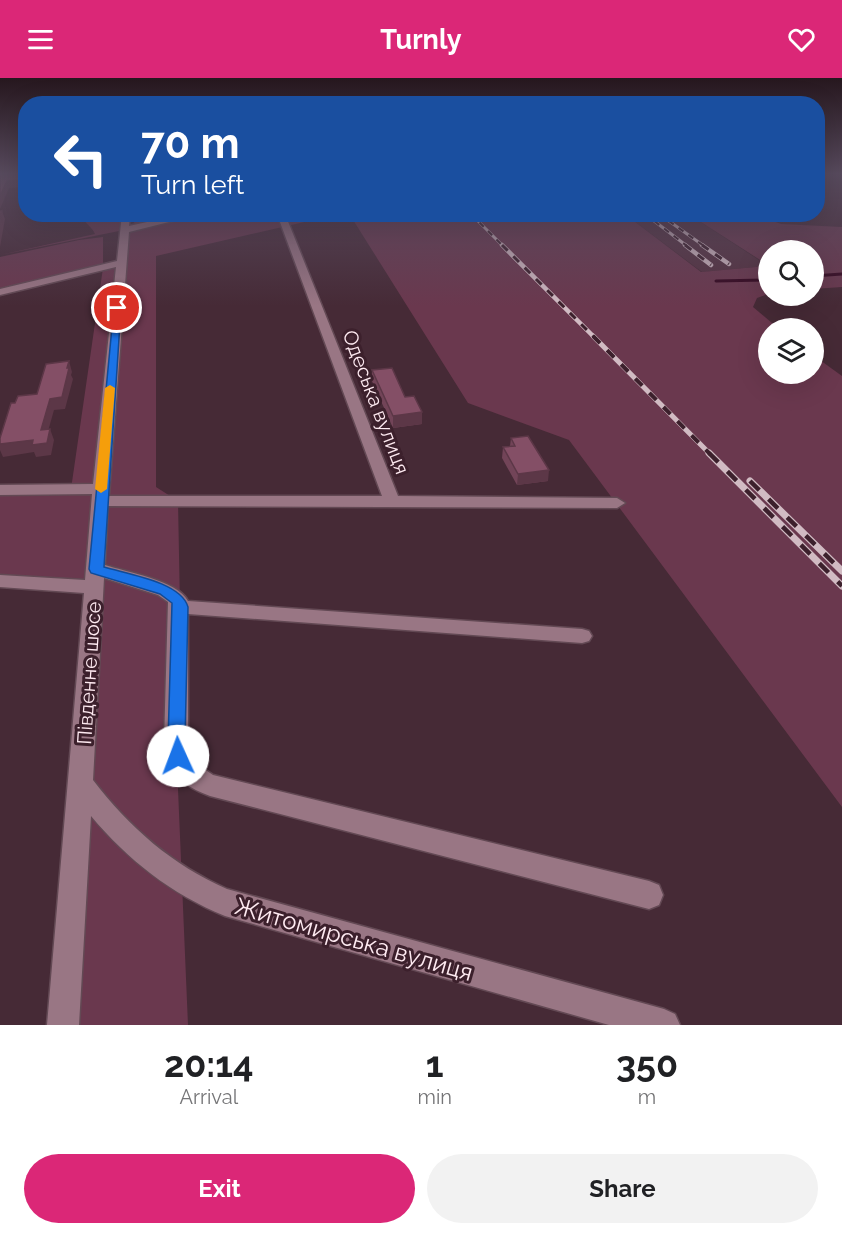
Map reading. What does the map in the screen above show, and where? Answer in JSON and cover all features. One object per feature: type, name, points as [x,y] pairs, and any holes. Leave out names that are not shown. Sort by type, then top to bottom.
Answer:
[{"type":"street","name":"Одеська вулиця","points":[[0,489],[101,495],[392,501],[284,222]]},
{"type":"street","name":"Південне шосе","points":[[63,1025],[82,786],[101,495],[125,223]]},
{"type":"street","points":[[0,292],[121,263]]},
{"type":"street","points":[[392,501],[617,503]]},
{"type":"street","points":[[0,581],[96,578],[165,590],[178,600],[180,607],[176,742],[178,756],[184,769],[193,778],[210,785],[649,895]]},
{"type":"street","points":[[180,607],[582,636]]},
{"type":"street","name":"Житомирська вулиця","points":[[82,786],[113,825],[154,862],[186,884],[225,903],[664,1025]]},
{"type":"shaded area","points":[[86,222],[120,222],[119,231],[0,255],[95,234]]},
{"type":"shaded area","points":[[304,222],[156,256],[156,487],[178,501],[180,607],[176,742],[188,1025],[63,1025],[95,587],[0,581],[0,490],[71,489],[103,268],[0,292],[0,257],[103,237],[103,267],[121,263],[125,230],[141,225],[134,223]]},
{"type":"shaded area","points":[[354,222],[635,222],[701,272],[758,267],[758,298],[753,307],[766,318],[758,318],[758,384],[824,384],[824,363],[842,376],[842,807],[569,440],[468,403]]},
{"type":"shaded area","points":[[635,222],[701,222],[758,259],[758,267],[702,272]]},
{"type":"shaded area","points":[[701,222],[776,222],[842,227],[842,287],[824,288],[824,240],[758,240],[758,259]]},
{"type":"building","points":[[69,361],[62,397],[50,399],[41,430],[50,429],[47,443],[32,445],[33,440],[0,444],[11,403],[15,403],[18,396],[37,394],[46,364]]},
{"type":"building","points":[[392,368],[405,397],[414,396],[422,412],[393,416],[372,370]]},
{"type":"building","points":[[528,436],[549,470],[518,474],[503,447],[515,446],[511,438]]},
{"type":"waterway","points":[[824,275],[842,274]]},
{"type":"waterway","points":[[716,281],[758,280]]},
{"type":"railway","points":[[479,222],[593,336]]},
{"type":"railway","points":[[656,222],[687,246]]},
{"type":"railway","points":[[670,222],[704,246]]},
{"type":"railway","points":[[685,245],[711,265]]},
{"type":"railway","points":[[702,245],[729,264]]},
{"type":"railway","points":[[593,336],[710,454]]},
{"type":"railway","points":[[710,454],[842,586]]},
{"type":"railway","points":[[750,481],[842,571]]},
{"type":"slow traffic","points":[[101,489],[110,388]]},
{"type":"route","points":[[117,308],[96,569],[165,590],[178,600],[180,607],[176,742],[178,756]]}]
